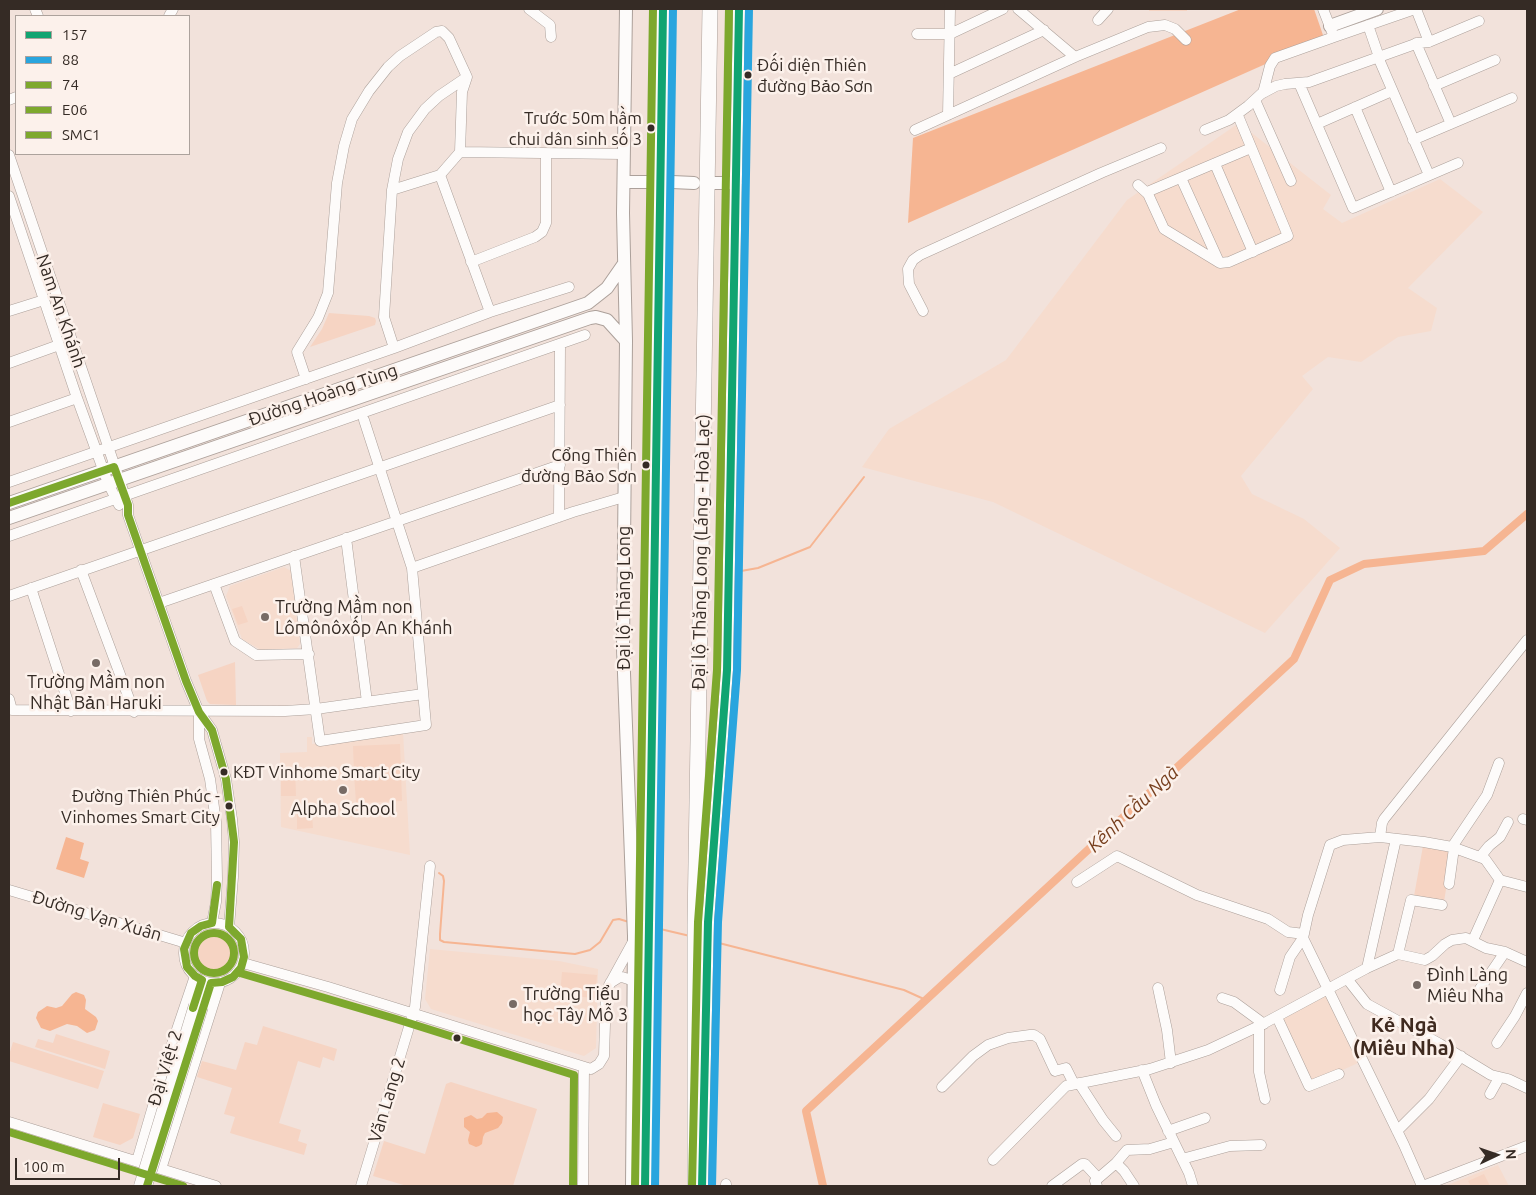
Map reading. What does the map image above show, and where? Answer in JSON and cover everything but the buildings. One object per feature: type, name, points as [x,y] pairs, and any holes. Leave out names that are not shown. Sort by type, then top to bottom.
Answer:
[{"type":"highway","points":[[645,1186],[663,9]]},
{"type":"highway","name":"Đại lộ Thăng Long (Láng - Hoà Lạc)","points":[[695,1186],[695,944],[702,923],[710,9]]},
{"type":"main road","name":"Đại lộ Thăng Long","points":[[626,9],[623,154],[623,264],[626,341],[623,647],[634,938],[632,1186]]},
{"type":"main road","points":[[702,1186],[706,958],[702,923],[728,670],[739,9]]},
{"type":"main road","points":[[1328,22],[1352,9]]},
{"type":"main road","points":[[1328,22],[1377,9]]},
{"type":"main road","points":[[624,182],[658,182]]},
{"type":"main road","points":[[672,182],[694,183]]},
{"type":"main road","points":[[711,183],[736,183]]},
{"type":"main road","name":"Đường Hoàng Tùng","points":[[9,503],[588,303],[607,288],[623,264]]},
{"type":"main road","name":"Đường Hoàng Tùng","points":[[9,518],[590,318],[596,317],[607,320],[626,341]]},
{"type":"street","points":[[529,9],[550,25],[551,36]]},
{"type":"street","points":[[948,115],[950,9]]},
{"type":"street","points":[[917,34],[950,34],[1003,9]]},
{"type":"street","points":[[1018,9],[1075,57]]},
{"type":"street","points":[[1098,20],[1108,9]]},
{"type":"street","points":[[1291,181],[1259,96],[1270,66],[1275,58],[1328,22],[1368,25],[1416,9],[1429,42]]},
{"type":"street","points":[[1205,130],[1229,120],[1259,96],[1285,84],[1309,82],[1416,43],[1429,42],[1479,21]]},
{"type":"street","points":[[915,130],[1075,57],[1148,28],[1165,25],[1175,29],[1186,40]]},
{"type":"street","points":[[1368,25],[1378,57],[1428,175]]},
{"type":"street","points":[[949,74],[1044,30]]},
{"type":"street","points":[[306,379],[297,352],[318,318],[328,293],[340,164],[348,132],[369,90],[388,67],[400,56],[436,32],[442,32],[449,38],[467,77],[462,92],[460,152],[440,175],[392,190]]},
{"type":"street","points":[[1416,43],[1450,124]]},
{"type":"street","points":[[1434,86],[1495,60]]},
{"type":"street","points":[[394,348],[384,317],[392,190],[398,159],[402,145],[411,127],[431,103],[467,77]]},
{"type":"street","points":[[1299,83],[1353,208],[1458,163]]},
{"type":"street","points":[[1317,124],[1392,91]]},
{"type":"street","points":[[1413,140],[1512,98]]},
{"type":"street","points":[[1355,107],[1391,192]]},
{"type":"street","points":[[1138,185],[1147,192],[1164,229],[1222,264],[1288,236],[1239,118]]},
{"type":"street","points":[[923,311],[909,284],[908,269],[913,260],[920,255],[1161,148]]},
{"type":"street","points":[[1147,192],[1251,148]]},
{"type":"street","points":[[460,152],[623,154]]},
{"type":"street","points":[[470,262],[535,237],[542,232],[546,223],[546,154]]},
{"type":"street","name":"Nam An Khánh","points":[[9,155],[107,448],[109,469]]},
{"type":"street","points":[[1215,164],[1253,252]]},
{"type":"street","points":[[440,175],[470,262],[490,312]]},
{"type":"street","points":[[1181,178],[1219,262]]},
{"type":"street","name":"Nam An Khánh","points":[[9,196],[13,225],[44,300],[97,452],[109,469]]},
{"type":"street","points":[[9,482],[394,348],[490,312],[569,287]]},
{"type":"street","points":[[9,311],[44,300]]},
{"type":"street","points":[[9,536],[585,335]]},
{"type":"street","points":[[9,363],[59,345]]},
{"type":"street","points":[[559,517],[560,345]]},
{"type":"street","points":[[67,368],[79,364]]},
{"type":"street","points":[[9,422],[77,398]]},
{"type":"street","points":[[9,596],[560,405]]},
{"type":"street","points":[[294,556],[320,741],[426,725],[412,568],[364,420]]},
{"type":"street","points":[[159,603],[560,465]]},
{"type":"street","points":[[109,469],[120,498],[128,505],[128,515],[188,688],[199,712],[212,730],[226,779],[234,842],[229,927]]},
{"type":"street","points":[[412,568],[559,517],[624,497]]},
{"type":"street","points":[[346,538],[367,702]]},
{"type":"street","points":[[81,570],[134,712]]},
{"type":"street","points":[[214,584],[235,641],[256,655],[309,654]]},
{"type":"street","points":[[31,588],[71,711]]},
{"type":"street","points":[[1380,837],[1384,819],[1527,640]]},
{"type":"street","points":[[9,699],[12,710],[285,712],[423,694]]},
{"type":"street","points":[[199,712],[199,739],[210,779],[216,822],[217,879],[216,902],[212,923]]},
{"type":"street","points":[[1449,884],[1453,847],[1487,795],[1499,763]]},
{"type":"street","points":[[1480,857],[1500,837],[1508,822]]},
{"type":"street","points":[[1280,990],[1290,957],[1304,936],[1330,845],[1343,840],[1380,837],[1453,847],[1485,859],[1500,880],[1527,887]]},
{"type":"street","points":[[1368,968],[1396,838]]},
{"type":"street","points":[[1077,882],[1117,856],[1197,895],[1268,919],[1288,932],[1304,936]]},
{"type":"street","name":"Văn Lang 2","points":[[361,1186],[414,1014],[430,866]]},
{"type":"street","points":[[1473,940],[1500,880]]},
{"type":"street","name":"Đường Vạn Xuân","points":[[9,890],[186,943]]},
{"type":"street","points":[[1398,954],[1411,900],[1442,905]]},
{"type":"street","points":[[212,923],[229,927],[241,939],[244,951],[243,963],[233,977],[207,981],[185,961],[186,943],[196,929],[212,923]]},
{"type":"street","points":[[1304,936],[1397,1131],[1420,1186],[1527,1146]]},
{"type":"street","points":[[243,963],[591,1069],[603,1060],[604,1056],[606,991],[634,938]]},
{"type":"street","points":[[993,1160],[1066,1086],[1150,1069],[1208,1050],[1262,1025],[1398,954],[1425,960],[1452,940],[1466,938],[1486,948],[1505,952],[1527,962]]},
{"type":"street","points":[[1479,990],[1505,952]]},
{"type":"street","points":[[609,984],[622,977],[634,981]]},
{"type":"street","points":[[1348,980],[1367,1004],[1461,1056],[1479,1069],[1527,1088]]},
{"type":"street","points":[[138,1186],[207,981]]},
{"type":"street","name":"Đại Việt 2","points":[[137,1161],[207,981]]},
{"type":"street","name":"Đại Việt 2","points":[[161,1169],[207,981]]},
{"type":"street","points":[[1158,988],[1168,1030],[1171,1062]]},
{"type":"street","points":[[1497,1043],[1515,1016],[1527,993]]},
{"type":"street","points":[[1222,998],[1234,1002],[1262,1025]]},
{"type":"street","points":[[147,1186],[199,1006]]},
{"type":"street","points":[[1276,1017],[1309,1086],[1339,1074]]},
{"type":"street","points":[[1262,1025],[1259,1072],[1265,1099]]},
{"type":"street","points":[[942,1087],[978,1051],[988,1045],[1008,1038],[1034,1035],[1040,1039],[1055,1071],[1066,1068],[1116,1136]]},
{"type":"street","points":[[1397,1131],[1428,1099],[1461,1056]]},
{"type":"street","points":[[583,1186],[584,1068]]},
{"type":"street","points":[[1142,1070],[1193,1186]]},
{"type":"street","points":[[1490,1094],[1500,1078]]},
{"type":"street","points":[[1168,1131],[1205,1118]]},
{"type":"street","points":[[9,1122],[216,1186]]},
{"type":"street","points":[[1052,1186],[1083,1164],[1097,1182],[1127,1150],[1150,1149],[1174,1142]]},
{"type":"street","points":[[1182,1159],[1230,1146],[1261,1145]]},
{"type":"street","points":[[1116,1163],[1134,1186]]},
{"type":"shaded area","points":[[1149,9],[1187,9],[1187,11],[1149,11]]},
{"type":"shaded area","points":[[1241,9],[1314,9],[1324,38],[908,223],[913,138]]},
{"type":"shaded area","points":[[1239,123],[1331,195],[1323,209],[1342,223],[1440,179],[1483,212],[1408,288],[1437,308],[1431,331],[1398,337],[1361,362],[1328,357],[1302,376],[1313,389],[1241,476],[1252,494],[1304,519],[1340,548],[1265,633],[993,502],[862,467],[889,429],[1006,360],[1127,200]]},
{"type":"shaded area","points":[[329,313],[369,316],[375,318],[376,321],[375,325],[310,347],[322,329]]},
{"type":"shaded area","name":"Trường Mầm non Lômônôxốp An Khánh","points":[[284,567],[291,571],[300,644],[297,648],[261,650],[242,639],[226,596],[230,586]]},
{"type":"shaded area","points":[[242,606],[248,622],[238,625],[232,609]]},
{"type":"shaded area","points":[[235,662],[236,705],[210,704],[207,701],[198,675]]},
{"type":"shaded area","name":"Alpha School","points":[[403,732],[410,855],[281,827],[280,753],[307,752],[307,737],[312,737],[312,744]]},
{"type":"shaded area","points":[[400,744],[402,801],[356,803],[353,746]]},
{"type":"shaded area","points":[[281,767],[295,767],[296,796],[281,796]]},
{"type":"shaded area","points":[[297,814],[312,814],[313,828],[297,829]]},
{"type":"shaded area","points":[[66,837],[84,843],[80,859],[89,862],[84,878],[56,869]]},
{"type":"shaded area","points":[[1423,846],[1452,851],[1444,902],[1414,896]]},
{"type":"shaded area","points":[[218,932],[226,935],[232,941],[235,953],[232,965],[226,971],[210,974],[202,971],[196,965],[193,949],[196,941],[202,935]]},
{"type":"shaded area","name":"Trường Tiểu học Tây Mỗ 3","points":[[430,949],[559,961],[598,969],[596,1048],[584,1056],[431,1009],[425,999]]},
{"type":"shaded area","points":[[562,972],[597,975],[595,998],[560,995]]},
{"type":"shaded area","points":[[76,992],[84,995],[86,1000],[85,1009],[96,1017],[98,1021],[95,1030],[87,1033],[77,1026],[67,1024],[50,1031],[41,1028],[36,1018],[38,1012],[47,1006],[56,1008],[62,1006]]},
{"type":"shaded area","points":[[1326,993],[1358,1063],[1307,1086],[1276,1020]]},
{"type":"shaded area","points":[[263,1026],[337,1049],[334,1061],[323,1057],[320,1068],[298,1061],[279,1123],[301,1130],[298,1141],[307,1144],[304,1155],[230,1133],[235,1117],[224,1114],[232,1088],[197,1077],[202,1061],[236,1070],[245,1042],[257,1045]]},
{"type":"shaded area","points":[[56,1034],[110,1051],[105,1069],[35,1047],[38,1039],[53,1043]]},
{"type":"shaded area","points":[[13,1042],[104,1071],[98,1089],[9,1061]]},
{"type":"shaded area","points":[[451,1082],[537,1109],[513,1186],[407,1186],[373,1176],[384,1141],[425,1154],[446,1084]]},
{"type":"shaded area","points":[[103,1103],[140,1114],[133,1138],[120,1145],[93,1137]]},
{"type":"shaded area","points":[[497,1112],[503,1117],[502,1123],[498,1128],[485,1133],[482,1144],[479,1146],[476,1147],[469,1144],[470,1132],[464,1127],[464,1118],[471,1115],[477,1119],[482,1118],[487,1113]]},
{"type":"shaded area","points":[[1498,1165],[1509,1186],[1445,1186]]},
{"type":"shaded area","points":[[1484,1174],[1490,1186],[1471,1186],[1468,1181]]},
{"type":"waterway","points":[[741,571],[758,568],[810,547],[864,477]]},
{"type":"waterway","name":"Kênh Cầu Ngà","points":[[823,1186],[806,1111],[1294,659],[1330,580],[1364,564],[1484,551],[1527,514]]},
{"type":"waterway","points":[[439,873],[443,876],[444,881],[440,934],[440,940],[444,942],[575,954],[590,950],[600,942],[613,920],[619,919],[629,922]]},
{"type":"waterway","points":[[656,928],[690,936]]},
{"type":"waterway","points":[[711,941],[904,990],[926,1000]]},
{"type":"transit line","name":"74","points":[[635,1186],[653,9]]},
{"type":"transit line","name":"157","points":[[645,1186],[663,9]]},
{"type":"transit line","name":"88","points":[[655,1186],[673,9]]},
{"type":"transit line","name":"74","points":[[692,1186],[698,922],[717,670],[729,9]]},
{"type":"transit line","name":"157","points":[[702,1186],[708,922],[727,670],[739,9]]},
{"type":"transit line","name":"88","points":[[712,1186],[718,922],[737,670],[749,9]]},
{"type":"transit line","name":"E06","points":[[9,503],[114,467],[128,505],[128,515],[186,681],[199,712],[212,730],[226,779],[234,842],[229,927],[241,939],[244,957],[241,968],[233,977],[222,982],[211,983],[147,1186]]},
{"type":"transit line","name":"E06","points":[[193,1008],[202,980],[195,976],[187,967],[184,949],[191,933],[201,926],[212,923],[217,885]]},
{"type":"transit line","name":"SMC1","points":[[214,933],[228,939],[234,953],[228,967],[214,973],[200,967],[194,953],[200,939],[214,933]]},
{"type":"transit line","name":"SMC1","points":[[240,973],[396,1019],[574,1075],[573,1186]]},
{"type":"transit line","name":"SMC1","points":[[9,1132],[183,1186]]},
{"type":"place","name":"Đối diện Thiên đường Bảo Sơn","points":[[748,75]]},
{"type":"place","name":"Trước 50m hầm chui dân sinh số 3","points":[[651,128]]},
{"type":"place","name":"Cổng Thiên đường Bảo Sơn","points":[[646,465]]},
{"type":"place","name":"Trường Mầm non Lômônôxốp An Khánh","points":[[265,617]]},
{"type":"place","name":"Trường Mầm non Nhật Bản Haruki","points":[[96,663]]},
{"type":"place","name":"KĐT Vinhome Smart City","points":[[224,772]]},
{"type":"place","name":"Alpha School","points":[[343,790]]},
{"type":"place","name":"Đường Thiên Phúc - Vinhomes Smart City","points":[[229,806]]},
{"type":"place","name":"Đình Làng Miêu Nha","points":[[1417,985]]},
{"type":"place","name":"Trường Tiểu học Tây Mỗ 3","points":[[513,1004]]},
{"type":"district","name":"Kẻ Ngà (Miêu Nha)","points":[[1404,1036]]}]
